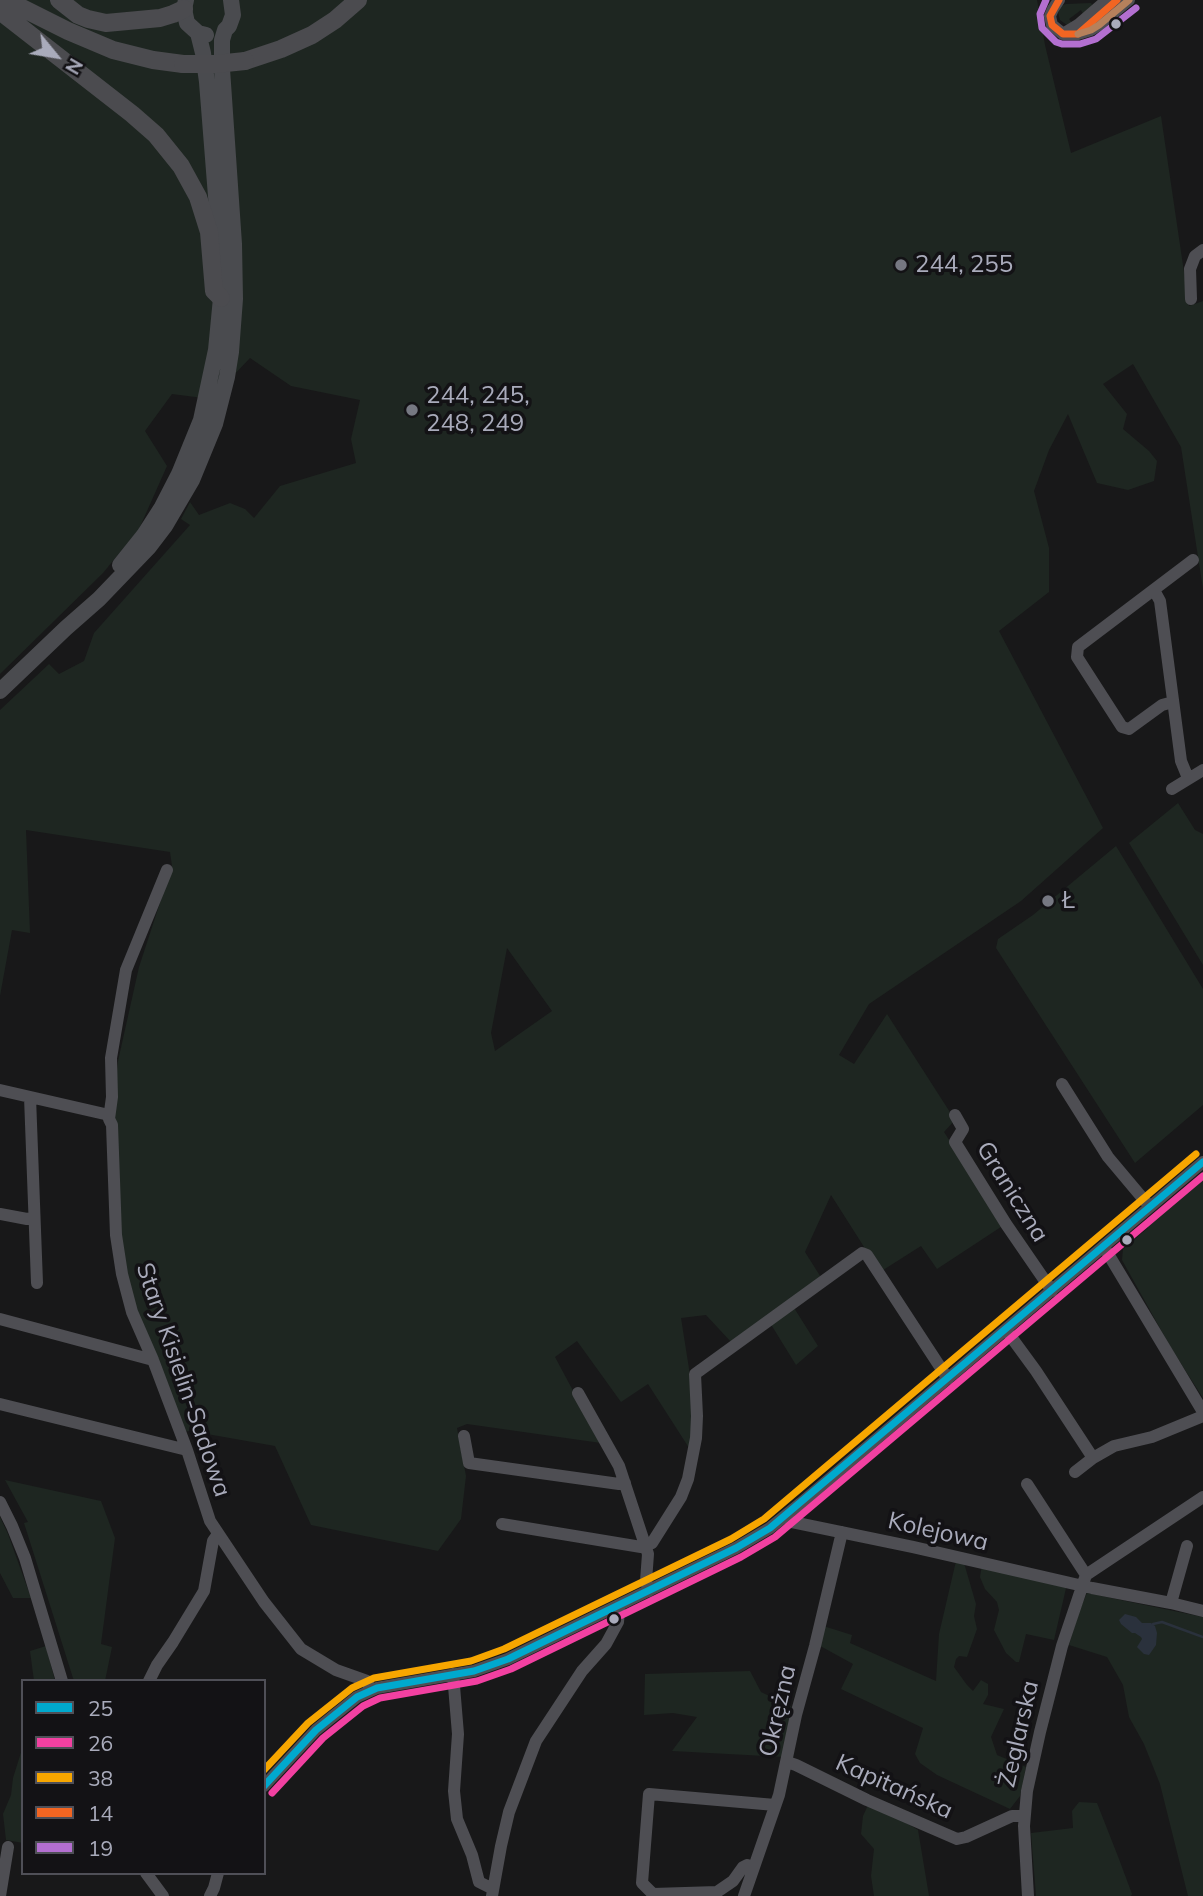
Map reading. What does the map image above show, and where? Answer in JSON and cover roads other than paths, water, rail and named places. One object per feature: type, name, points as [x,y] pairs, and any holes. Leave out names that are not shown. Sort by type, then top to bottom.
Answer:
[{"type":"highway","points":[[6,0],[113,50],[153,60],[216,64],[245,61],[281,49],[312,35],[358,0]]},
{"type":"highway","points":[[59,0],[78,15],[106,23],[167,16],[185,4]]},
{"type":"highway","points":[[0,11],[132,114],[156,135],[181,166],[198,197],[209,232],[214,291],[220,298]]},
{"type":"main road","points":[[185,4],[187,23],[198,33],[209,36],[229,26],[233,15],[231,0]]},
{"type":"main road","points":[[0,691],[130,569],[165,526],[192,480],[215,424],[231,352],[235,299],[234,244],[222,69],[222,40],[225,30]]},
{"type":"main road","points":[[66,628],[110,578],[162,507],[201,420],[210,383],[220,326],[219,234],[204,53],[198,33]]},
{"type":"street","points":[[1059,0],[1050,16],[1052,24],[1063,34],[1078,34],[1091,30],[1129,0]]},
{"type":"street","points":[[1063,34],[1107,0]]},
{"type":"street","points":[[1078,34],[1117,0]]},
{"type":"street","points":[[1191,299],[1190,269],[1195,256],[1203,250]]},
{"type":"street","points":[[1173,702],[1161,705],[1129,729],[1122,726],[1077,657],[1078,647],[1193,560]]},
{"type":"street","points":[[1153,590],[1160,601],[1181,761],[1188,778]]},
{"type":"street","points":[[1172,789],[1203,770]]},
{"type":"street","name":"Stary Kisielin-Sadowa","points":[[167,870],[127,970],[111,1058],[112,1097],[109,1115],[112,1125],[116,1235],[132,1312],[187,1450],[210,1521],[218,1534],[264,1602],[301,1649],[336,1670],[367,1681],[370,1690]]},
{"type":"street","points":[[1062,1084],[1108,1157],[1150,1207]]},
{"type":"street","points":[[0,1090],[109,1115]]},
{"type":"street","points":[[30,1097],[37,1283]]},
{"type":"street","name":"Graniczna","points":[[955,1115],[963,1129],[955,1142],[1006,1224],[1052,1290]]},
{"type":"street","points":[[266,1784],[315,1731],[346,1704],[370,1690],[474,1671],[508,1659],[755,1537],[786,1516],[1203,1162]]},
{"type":"street","points":[[0,1213],[34,1219]]},
{"type":"street","points":[[1075,1472],[1114,1446],[1152,1437],[1203,1414],[1104,1247]]},
{"type":"street","points":[[502,1524],[641,1548],[652,1543],[681,1497],[694,1459],[697,1421],[695,1374],[862,1253],[867,1255],[948,1379]]},
{"type":"street","points":[[0,1319],[153,1360]]},
{"type":"street","points":[[1006,1330],[1037,1371],[1093,1458]]},
{"type":"street","points":[[578,1393],[616,1461],[625,1483],[646,1546],[646,1581],[649,1591]]},
{"type":"street","points":[[0,1404],[187,1450]]},
{"type":"street","points":[[464,1436],[469,1463],[625,1483]]},
{"type":"street","points":[[1027,1484],[1084,1581],[1203,1497]]},
{"type":"street","points":[[0,1502],[25,1558],[61,1679]]},
{"type":"street","name":"Kolejowa","points":[[786,1516],[792,1522],[1084,1581],[1203,1611]]},
{"type":"street","name":"Okrężna","points":[[744,1896],[787,1762],[796,1715],[842,1532]]},
{"type":"street","name":"Stary Kisielin-Sadowa","points":[[150,1679],[156,1665],[204,1591],[213,1541],[218,1534]]},
{"type":"street","points":[[1171,1603],[1187,1546]]},
{"type":"street","name":"Żeglarska","points":[[1028,1896],[1024,1816],[1032,1768],[1062,1646],[1084,1581]]},
{"type":"street","points":[[453,1675],[458,1734],[454,1791],[457,1819],[472,1854],[479,1882],[493,1892],[509,1811],[536,1741],[582,1671],[606,1644],[618,1622],[617,1606]]},
{"type":"street","name":"Kapitańska","points":[[787,1762],[957,1839],[1012,1816],[1024,1816]]},
{"type":"street","points":[[753,1867],[743,1867],[733,1881],[717,1892],[653,1894],[642,1884],[649,1794],[775,1805]]},
{"type":"street","points":[[0,1896],[4,1847]]},
{"type":"street","points":[[147,1875],[163,1896]]},
{"type":"street","points":[[210,1896],[217,1875]]},
{"type":"waterway","points":[[1153,1624],[1162,1622],[1203,1637]]},
{"type":"place","name":"244, 255","points":[[901,265]]},
{"type":"place","name":"244, 245, 248, 249","points":[[412,410]]},
{"type":"place","name":"Ł","points":[[1048,901]]}]
